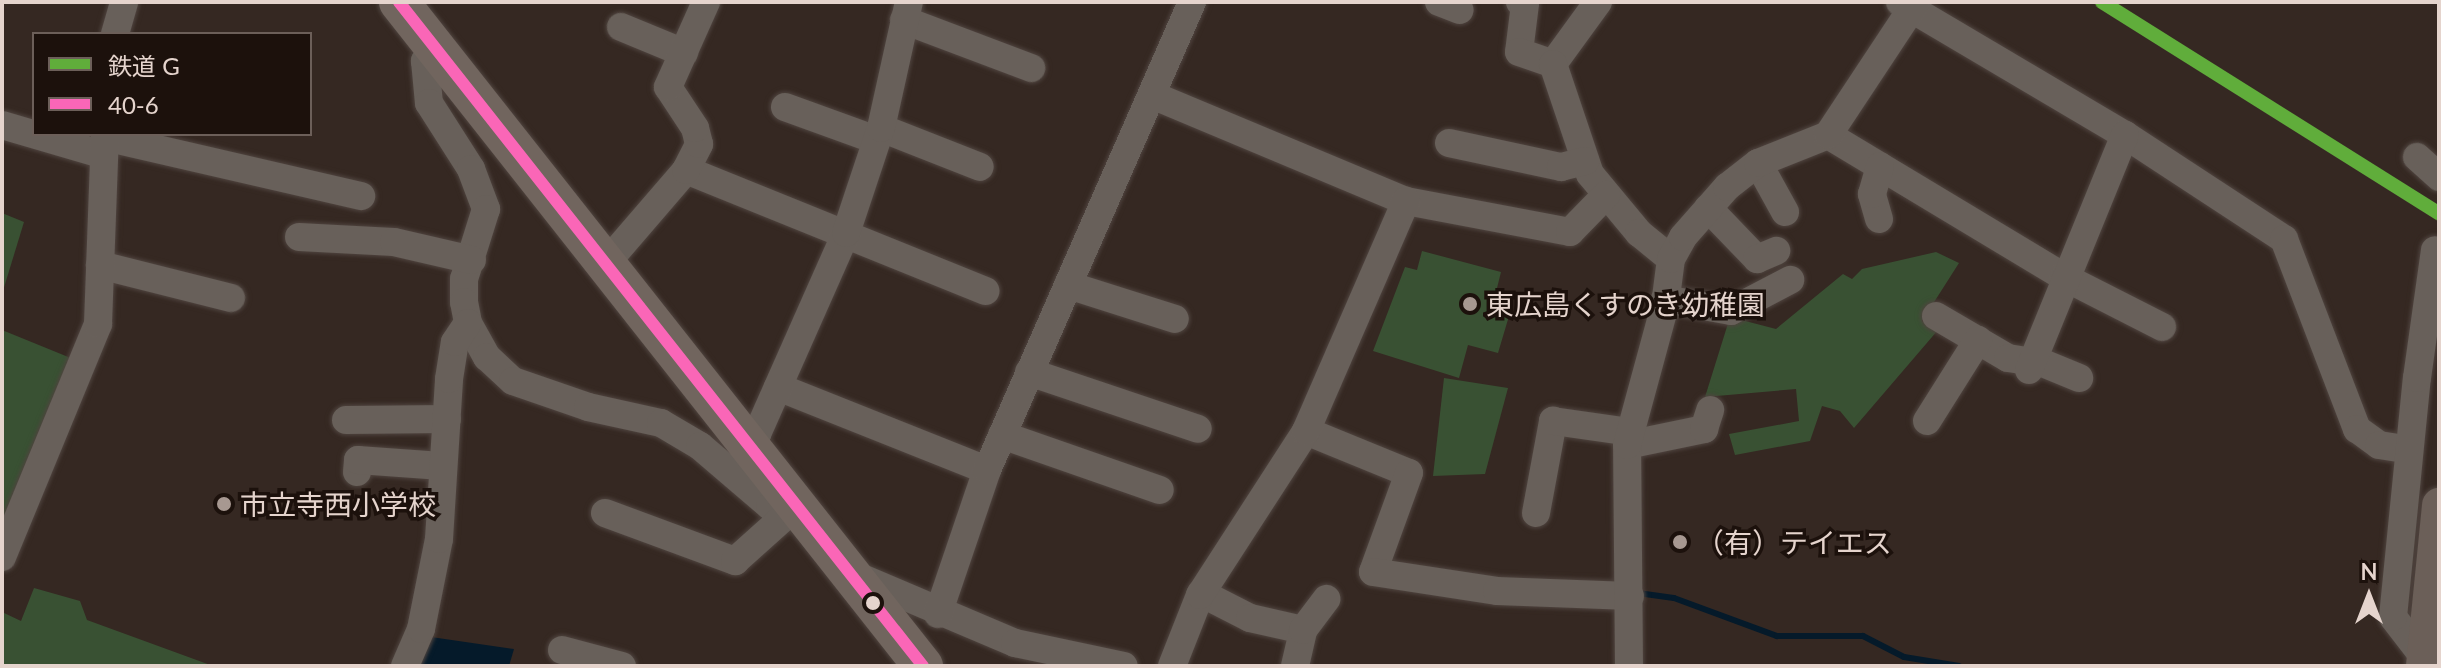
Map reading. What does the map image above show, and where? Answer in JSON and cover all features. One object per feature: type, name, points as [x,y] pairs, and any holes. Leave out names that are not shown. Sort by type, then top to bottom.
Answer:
[{"type":"highway","points":[[399,2],[747,440],[794,508],[918,664]]},
{"type":"main road","points":[[2428,654],[2439,505]]},
{"type":"street","points":[[116,32],[124,2]]},
{"type":"street","points":[[607,262],[686,170],[699,144],[695,128],[668,87],[706,2]]},
{"type":"street","points":[[938,614],[987,470],[1192,2]]},
{"type":"street","points":[[1520,2],[1525,4],[1519,52],[1553,64]]},
{"type":"street","points":[[1553,64],[1598,2]]},
{"type":"street","points":[[1629,666],[1629,439],[1665,299],[1671,259],[1708,208],[1758,163],[1828,135],[1909,4],[2125,135],[2284,239],[2357,429],[2379,445],[2409,450]]},
{"type":"street","points":[[747,440],[757,434],[846,233],[878,134],[907,11],[1031,68]]},
{"type":"street","points":[[621,27],[684,53]]},
{"type":"street","points":[[438,49],[425,61],[429,103],[471,169],[486,209],[464,279],[468,323],[487,357],[513,381],[588,407],[661,423],[700,446],[770,506],[794,508]]},
{"type":"street","points":[[1553,64],[1585,161],[1606,195],[1671,259]]},
{"type":"street","points":[[1152,95],[1406,201],[1570,232],[1606,195]]},
{"type":"street","points":[[785,107],[980,167]]},
{"type":"street","points":[[2,125],[32,130]]},
{"type":"street","points":[[1828,135],[2064,277],[2162,327]]},
{"type":"street","points":[[2031,364],[2064,277],[2125,135]]},
{"type":"street","points":[[69,136],[356,195],[349,241]]},
{"type":"street","points":[[2,557],[98,324],[105,142]]},
{"type":"street","points":[[1449,143],[1561,167],[1585,161]]},
{"type":"street","points":[[2417,157],[2439,177]]},
{"type":"street","points":[[1758,163],[1785,212]]},
{"type":"street","points":[[1879,219],[1872,194],[1880,166]]},
{"type":"street","points":[[686,170],[986,291]]},
{"type":"street","points":[[1172,666],[1201,593],[1306,431],[1406,201]]},
{"type":"street","points":[[1708,208],[1757,259],[1776,251]]},
{"type":"street","points":[[299,237],[394,242],[472,260]]},
{"type":"street","points":[[2428,654],[2393,617],[2409,450],[2432,312],[2435,250]]},
{"type":"street","points":[[100,265],[231,298]]},
{"type":"street","points":[[1665,299],[1731,311],[1790,280]]},
{"type":"street","points":[[1068,285],[1175,319]]},
{"type":"street","points":[[1936,316],[2008,358],[2079,378]]},
{"type":"street","points":[[405,666],[421,629],[439,539],[442,466],[455,342],[468,323]]},
{"type":"street","points":[[1927,421],[1978,340]]},
{"type":"street","points":[[1029,372],[1198,429]]},
{"type":"street","points":[[778,387],[987,470]]},
{"type":"street","points":[[1536,513],[1553,421],[1629,439],[1704,429],[1710,410]]},
{"type":"street","points":[[346,420],[447,419]]},
{"type":"street","points":[[1306,431],[1409,473],[1373,572],[1497,591],[1630,596]]},
{"type":"street","points":[[1002,435],[1160,490]]},
{"type":"street","points":[[357,472],[358,460],[442,466]]},
{"type":"street","points":[[605,513],[735,561],[794,508]]},
{"type":"street","points":[[843,569],[938,614],[1015,643],[1124,666]]},
{"type":"street","points":[[1201,593],[1250,618],[1303,630]]},
{"type":"street","points":[[1295,666],[1303,630],[1326,599]]},
{"type":"street","points":[[562,650],[622,666]]},
{"type":"green space","points":[[2,213],[24,222],[2,294]]},
{"type":"green space","points":[[1422,251],[1501,272],[1497,288],[1512,306],[1498,353],[1468,345],[1459,378],[1373,351],[1405,267],[1417,270]]},
{"type":"green space","points":[[1936,252],[1959,263],[1922,321],[1938,330],[1854,428],[1840,411],[1822,406],[1810,441],[1735,455],[1729,434],[1799,421],[1796,389],[1705,397],[1730,317],[1776,329],[1843,274],[1852,279],[1862,269]]},
{"type":"green space","points":[[2,330],[83,363],[2,543]]},
{"type":"green space","points":[[1444,378],[1508,388],[1485,474],[1433,476]]},
{"type":"green space","points":[[34,588],[80,601],[87,620],[213,666],[2,666],[2,612],[21,621]]},
{"type":"water","points":[[431,637],[514,649],[509,666],[420,666]]},
{"type":"waterway","points":[[1638,593],[1674,598],[1777,636],[1863,636],[1904,657],[1959,666]]},
{"type":"rail line","name":"G","points":[[2102,2],[2439,213]]},
{"type":"transit line","name":"40-6","points":[[399,2],[923,666]]},
{"type":"place","name":"東広島くすのき幼稚園","points":[[1470,304]]},
{"type":"place","name":"市立寺西小学校","points":[[224,504]]},
{"type":"place","name":"（有）テイエス","points":[[1680,542]]}]
